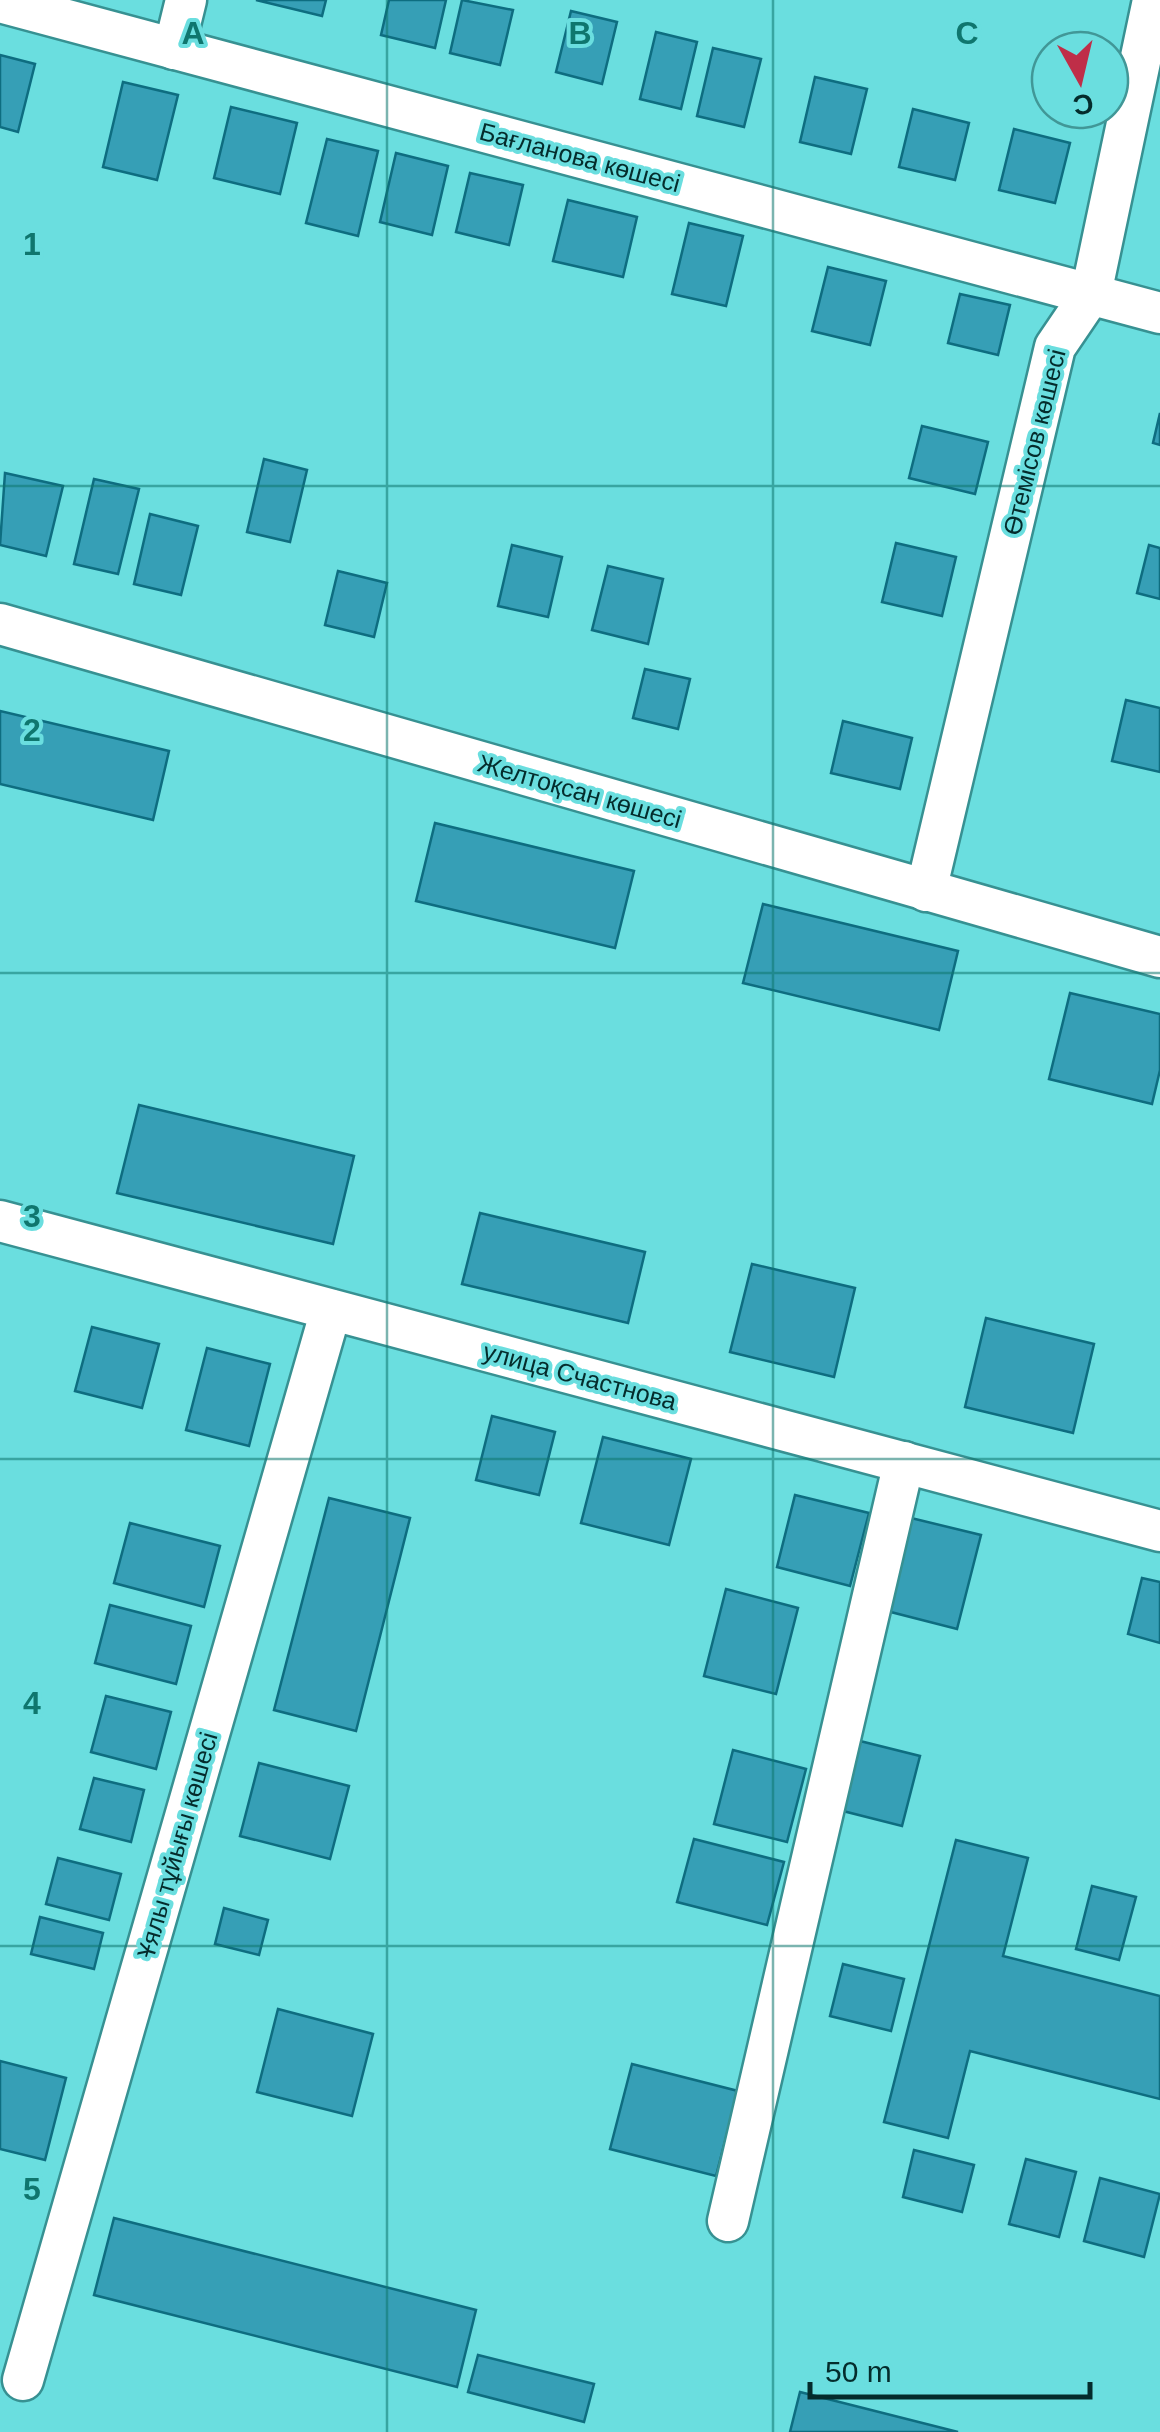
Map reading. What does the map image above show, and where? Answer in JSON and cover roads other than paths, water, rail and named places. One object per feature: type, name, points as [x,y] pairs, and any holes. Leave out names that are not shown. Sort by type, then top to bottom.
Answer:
[{"type":"street","points":[[174,48],[186,0]]},
{"type":"street","name":"Өтемісов көшесі","points":[[926,891],[1055,347],[1090,294],[1153,0]]},
{"type":"street","name":"Бағланова көшесі","points":[[0,2],[1160,312]]},
{"type":"street","name":"Желтоқсан көшесі","points":[[0,624],[926,891],[1158,950]]},
{"type":"street","name":"улица Счастнова","points":[[0,1221],[1160,1531]]},
{"type":"street","name":"Ұялы тұйығы көшесі","points":[[23,2380],[331,1310]]},
{"type":"street","points":[[728,2221],[904,1462]]}]
